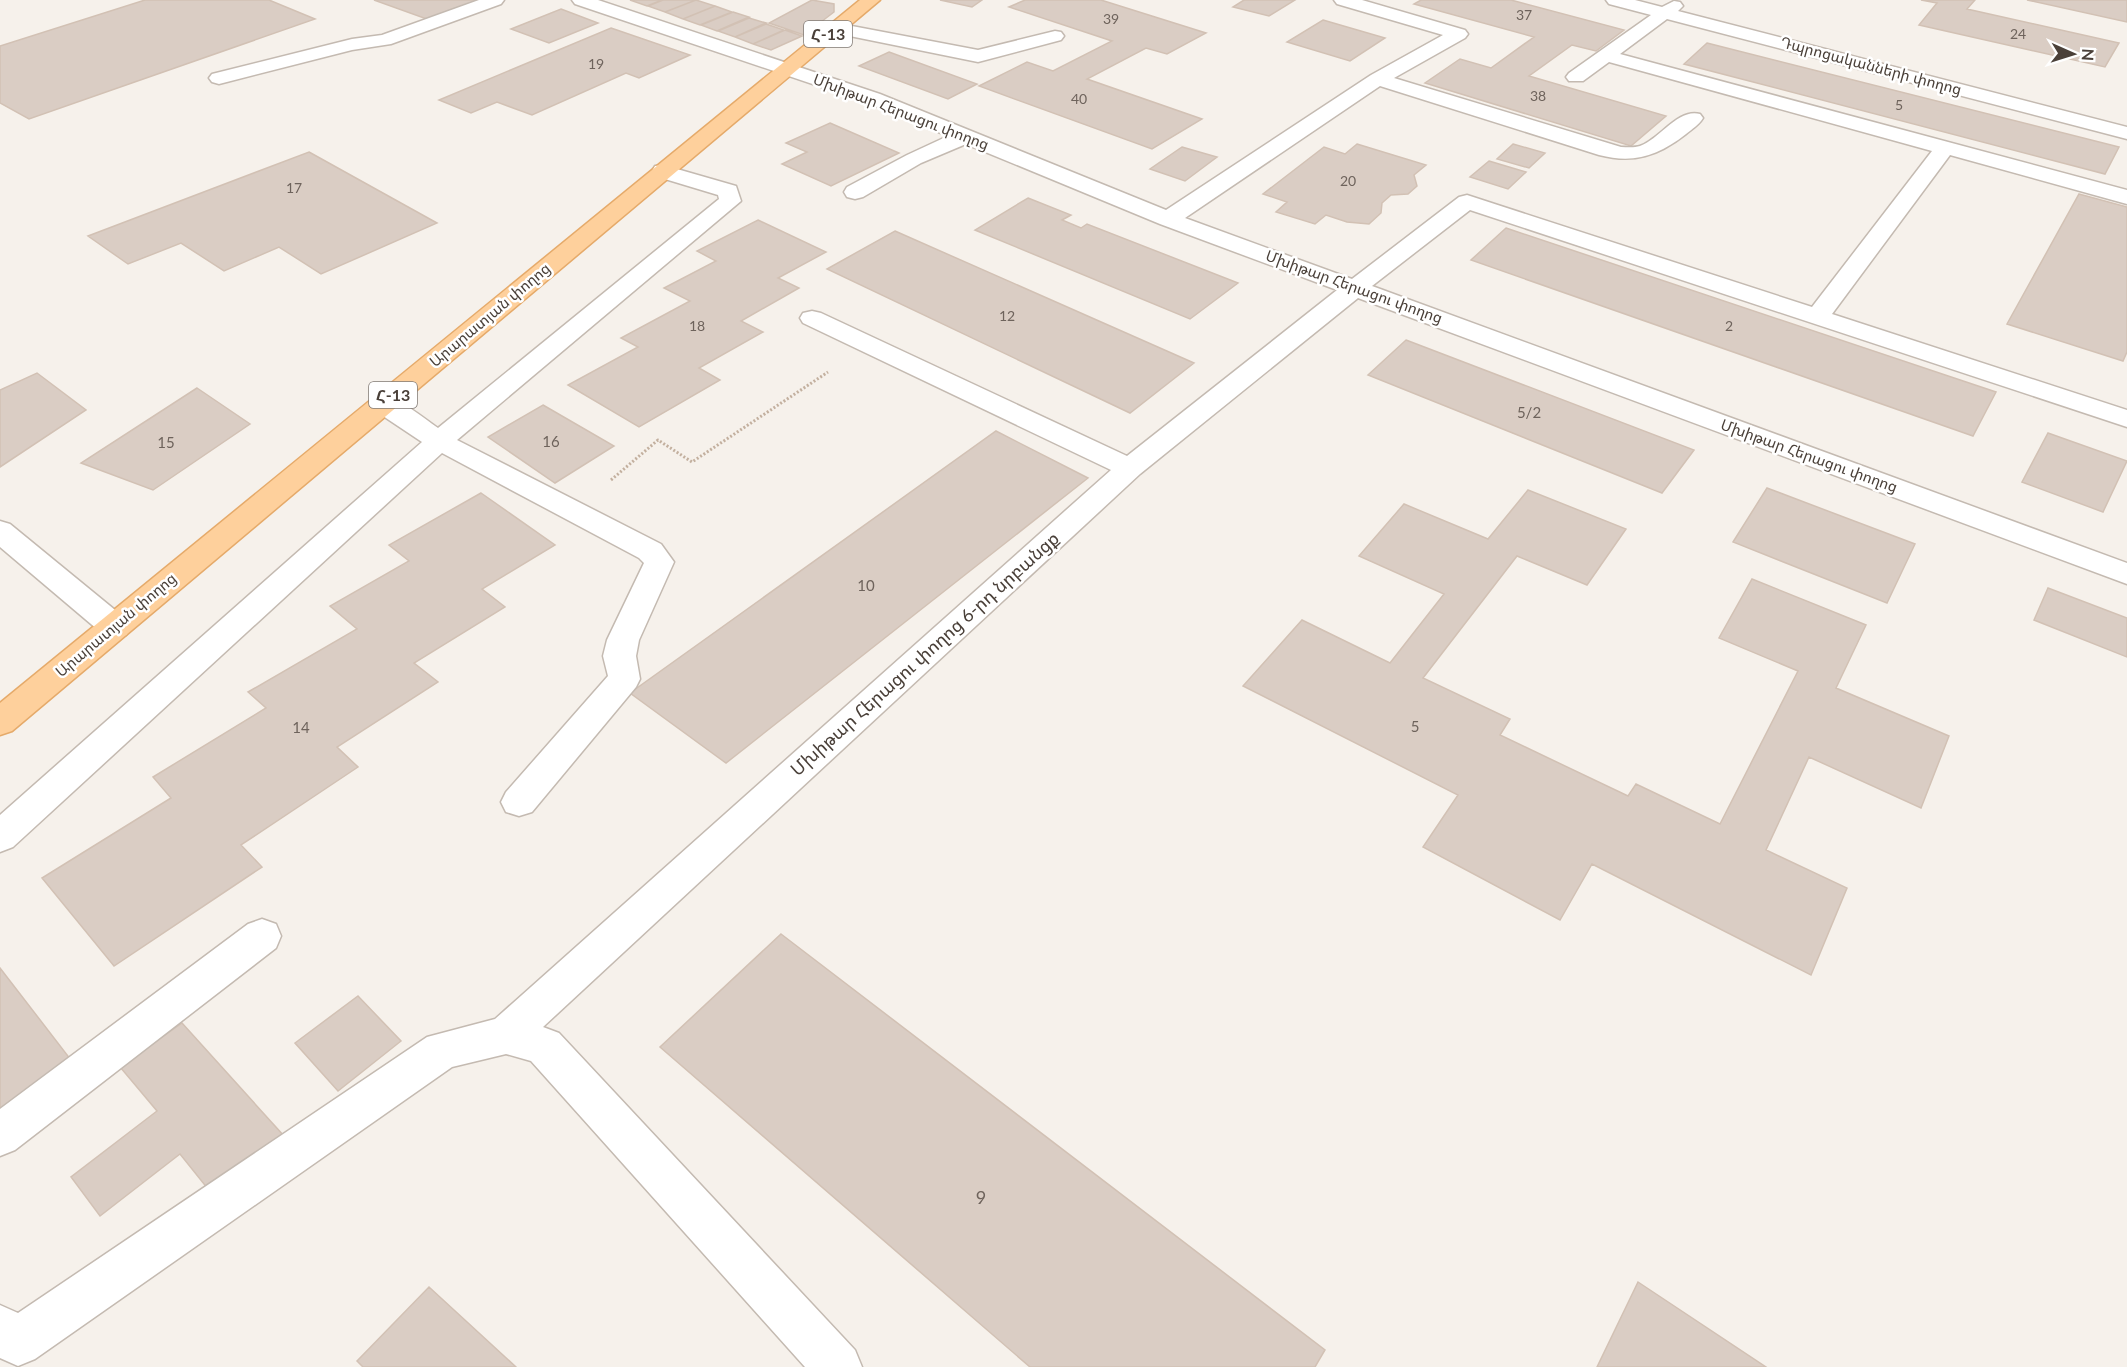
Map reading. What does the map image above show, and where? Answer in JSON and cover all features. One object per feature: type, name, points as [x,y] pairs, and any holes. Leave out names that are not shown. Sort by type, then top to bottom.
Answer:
[{"type":"main road","name":"Արարատյան փողոց","points":[[0,722],[871,0]]},
{"type":"street","points":[[219,78],[352,45],[385,40],[495,0]]},
{"type":"street","name":"Մխիթար Հերացու փողոց","points":[[581,0],[873,98],[1168,219],[2127,574]]},
{"type":"street","points":[[1168,219],[1378,79],[1459,33],[1344,0]]},
{"type":"street","name":"Դպրոցականների փողոց","points":[[1615,0],[2127,133]]},
{"type":"street","points":[[1576,77],[1662,12],[1683,0]]},
{"type":"street","points":[[836,28],[978,56],[1055,36]]},
{"type":"street","points":[[1604,55],[2127,197]]},
{"type":"street","points":[[1378,79],[1606,152],[1627,156],[1649,152],[1693,118]]},
{"type":"street","points":[[855,192],[914,159],[966,136]]},
{"type":"street","points":[[1945,148],[1817,317],[2127,419]]},
{"type":"street","points":[[0,837],[439,441],[730,201],[728,191],[663,171]]},
{"type":"street","name":"Մխիթար Հերացու փողոց 6-րդ նրբանցք","points":[[506,1035],[1130,468],[1355,288],[1467,202],[1817,317]]},
{"type":"street","points":[[812,318],[1130,468]]},
{"type":"street","points":[[383,404],[439,441],[650,551],[659,562],[656,577],[624,639],[619,654],[619,661],[625,673],[624,679],[519,802]]},
{"type":"street","points":[[0,531],[115,627]]},
{"type":"street","points":[[0,1135],[262,936]]},
{"type":"street","points":[[6,1340],[442,1050],[506,1035],[544,1046],[838,1367]]},
{"type":"path","points":[[575,511],[658,440],[692,462],[869,345]]},
{"type":"building","points":[[145,0],[269,0],[315,19],[29,119],[0,103],[0,46]]},
{"type":"building","points":[[374,0],[491,0],[435,22]]},
{"type":"building","points":[[630,0],[662,0],[647,6]]},
{"type":"building","points":[[663,0],[696,0],[665,12],[648,6]]},
{"type":"building","points":[[696,0],[715,6],[683,19],[665,12]]},
{"type":"building","points":[[812,0],[834,4],[834,12],[804,35],[769,23]]},
{"type":"building","points":[[940,0],[982,0],[972,7]]},
{"type":"building","points":[[1025,0],[1101,0],[1206,33],[1167,54],[1146,48],[1087,79],[1202,119],[1152,149],[979,86],[1027,62],[1053,71],[1112,41],[1009,7]]},
{"type":"building","points":[[1244,0],[1295,0],[1269,16],[1233,7]]},
{"type":"building","points":[[1421,0],[1511,0],[1624,30],[1596,51],[1572,45],[1529,76],[1666,116],[1631,146],[1425,83],[1460,59],[1491,68],[1534,37],[1414,4]]},
{"type":"building","points":[[1921,0],[1975,0],[1967,9],[2119,43],[2105,67],[1919,25],[1937,3]]},
{"type":"building","points":[[2027,0],[2127,0],[2127,22]]},
{"type":"building","points":[[715,6],[732,12],[700,25],[683,19]]},
{"type":"building","points":[[561,9],[598,23],[549,43],[511,29]]},
{"type":"building","points":[[733,12],[749,17],[717,31],[701,25]]},
{"type":"building","points":[[749,18],[766,23],[735,37],[718,31]]},
{"type":"building","points":[[1323,20],[1385,38],[1350,61],[1287,42]]},
{"type":"building","points":[[766,24],[784,30],[753,44],[735,37]]},
{"type":"building","points":[[611,28],[690,55],[639,78],[626,73],[532,115],[497,102],[471,113],[439,100]]},
{"type":"building","points":[[785,30],[802,36],[771,50],[753,44]]},
{"type":"building","points":[[1707,43],[2119,147],[2105,174],[1684,64]]},
{"type":"building","points":[[889,52],[977,84],[948,99],[859,66]]},
{"type":"building","points":[[830,123],[899,153],[831,186],[782,164],[807,152],[786,143]]},
{"type":"building","points":[[1357,144],[1426,165],[1414,175],[1417,186],[1408,194],[1391,195],[1382,203],[1381,213],[1369,224],[1347,222],[1326,215],[1315,224],[1276,212],[1287,202],[1263,194],[1324,147],[1345,154]]},
{"type":"building","points":[[1513,144],[1545,153],[1529,168],[1497,159]]},
{"type":"building","points":[[1182,147],[1217,157],[1185,181],[1150,169]]},
{"type":"building","points":[[309,152],[437,223],[321,274],[279,247],[224,271],[181,243],[128,264],[88,236]]},
{"type":"building","points":[[1489,161],[1526,172],[1508,189],[1470,177]]},
{"type":"building","points":[[2079,194],[2127,207],[2127,352],[2123,361],[2007,324]]},
{"type":"building","points":[[1028,198],[1071,215],[1062,220],[1081,228],[1087,224],[1238,283],[1190,319],[975,230]]},
{"type":"building","points":[[758,220],[826,252],[778,278],[799,288],[741,321],[763,332],[699,368],[720,380],[639,427],[568,385],[638,347],[621,338],[690,301],[664,288],[716,261],[697,251]]},
{"type":"building","points":[[1506,228],[1996,392],[1973,436],[1471,260]]},
{"type":"building","points":[[895,231],[1194,363],[1130,413],[827,269]]},
{"type":"building","points":[[1406,340],[1694,450],[1662,493],[1368,375]]},
{"type":"building","points":[[37,373],[86,410],[0,467],[0,390]]},
{"type":"building","points":[[197,388],[250,424],[153,490],[81,463]]},
{"type":"building","points":[[543,405],[614,446],[555,483],[488,437]]},
{"type":"building","points":[[996,431],[1088,478],[726,763],[630,693]]},
{"type":"building","points":[[2048,433],[2127,461],[2103,512],[2022,482]]},
{"type":"building","points":[[1767,488],[1915,544],[1887,603],[1733,542]]},
{"type":"building","points":[[1528,490],[1626,529],[1587,585],[1517,556],[1423,678],[1510,719],[1500,735],[1628,796],[1636,784],[1720,824],[1798,671],[1719,638],[1752,579],[1866,625],[1836,688],[1949,736],[1921,808],[1809,757],[1766,850],[1847,888],[1811,975],[1592,864],[1560,920],[1423,847],[1458,795],[1243,686],[1302,620],[1390,663],[1444,594],[1359,556],[1404,504],[1488,539]]},
{"type":"building","points":[[481,493],[555,545],[482,589],[505,607],[414,663],[438,682],[337,747],[358,767],[241,845],[262,867],[114,966],[42,878],[171,798],[153,777],[266,708],[248,692],[357,629],[330,606],[409,561],[389,545]]},
{"type":"building","points":[[2048,588],[2127,618],[2127,657],[2034,620]]},
{"type":"building","points":[[781,934],[1325,1350],[1315,1367],[1030,1367],[660,1047]]},
{"type":"building","points":[[0,968],[71,1060],[0,1110]]},
{"type":"building","points":[[358,996],[401,1041],[338,1091],[295,1043]]},
{"type":"building","points":[[182,1023],[284,1136],[212,1194],[180,1154],[100,1216],[71,1177],[157,1111],[120,1067]]},
{"type":"building","points":[[1638,1282],[1766,1367],[1597,1367]]},
{"type":"building","points":[[429,1287],[516,1367],[363,1367],[357,1361]]}]
